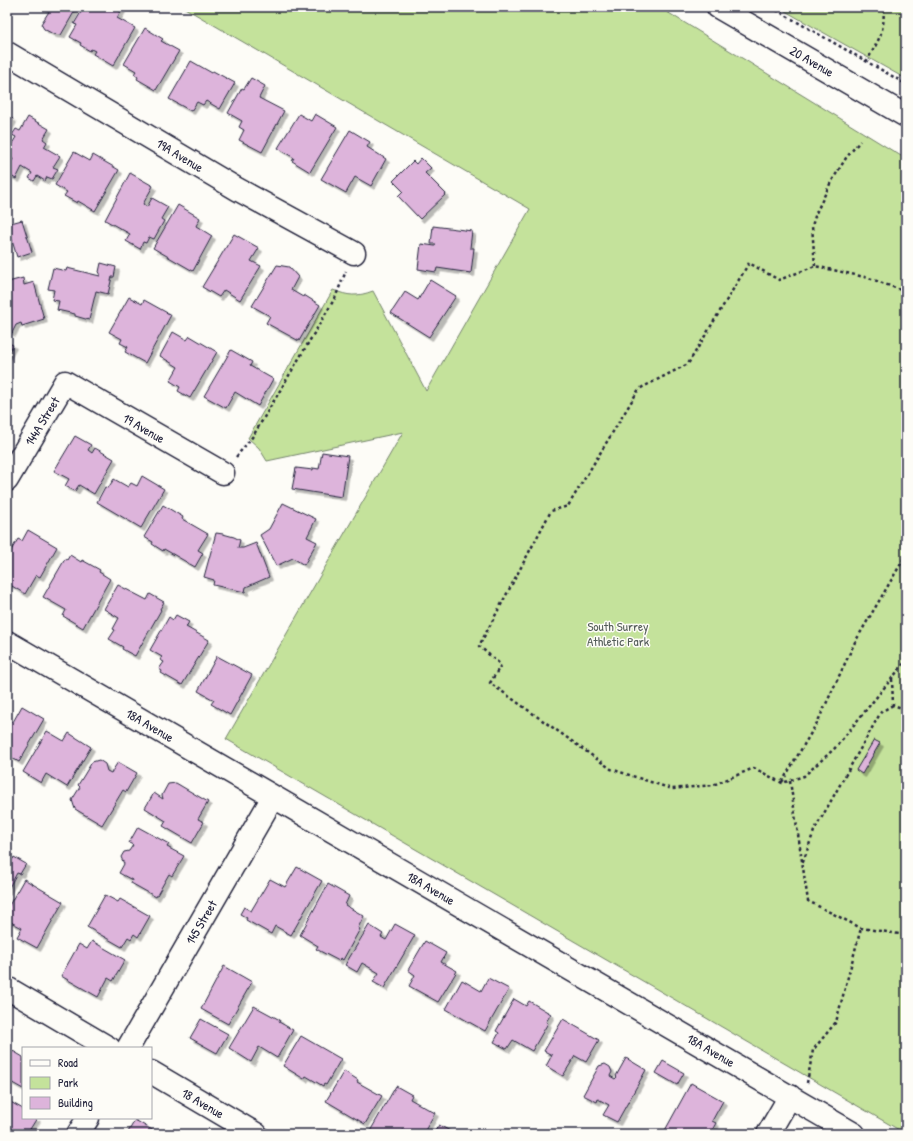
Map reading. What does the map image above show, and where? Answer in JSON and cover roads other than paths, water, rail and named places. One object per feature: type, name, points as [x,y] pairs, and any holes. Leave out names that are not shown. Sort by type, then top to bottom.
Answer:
[{"type":"street","name":"20 Avenue","points":[[718,7],[906,116]]},
{"type":"street","name":"19A Avenue","points":[[7,53],[237,189],[354,253]]},
{"type":"street","name":"19 Avenue","points":[[65,382],[223,474]]},
{"type":"street","name":"144A Street","points":[[7,480],[65,382]]},
{"type":"street","name":"18A Avenue","points":[[7,642],[854,1134]]},
{"type":"street","name":"145 Street","points":[[129,1047],[273,797]]},
{"type":"street","points":[[7,988],[107,1047]]},
{"type":"street","name":"18 Avenue","points":[[152,1073],[256,1134]]},
{"type":"street","points":[[768,1134],[790,1096]]},
{"type":"street","points":[[78,1134],[87,1119]]},
{"type":"park label","name":"South Surrey Athletic Park","points":[[618,634]]}]
